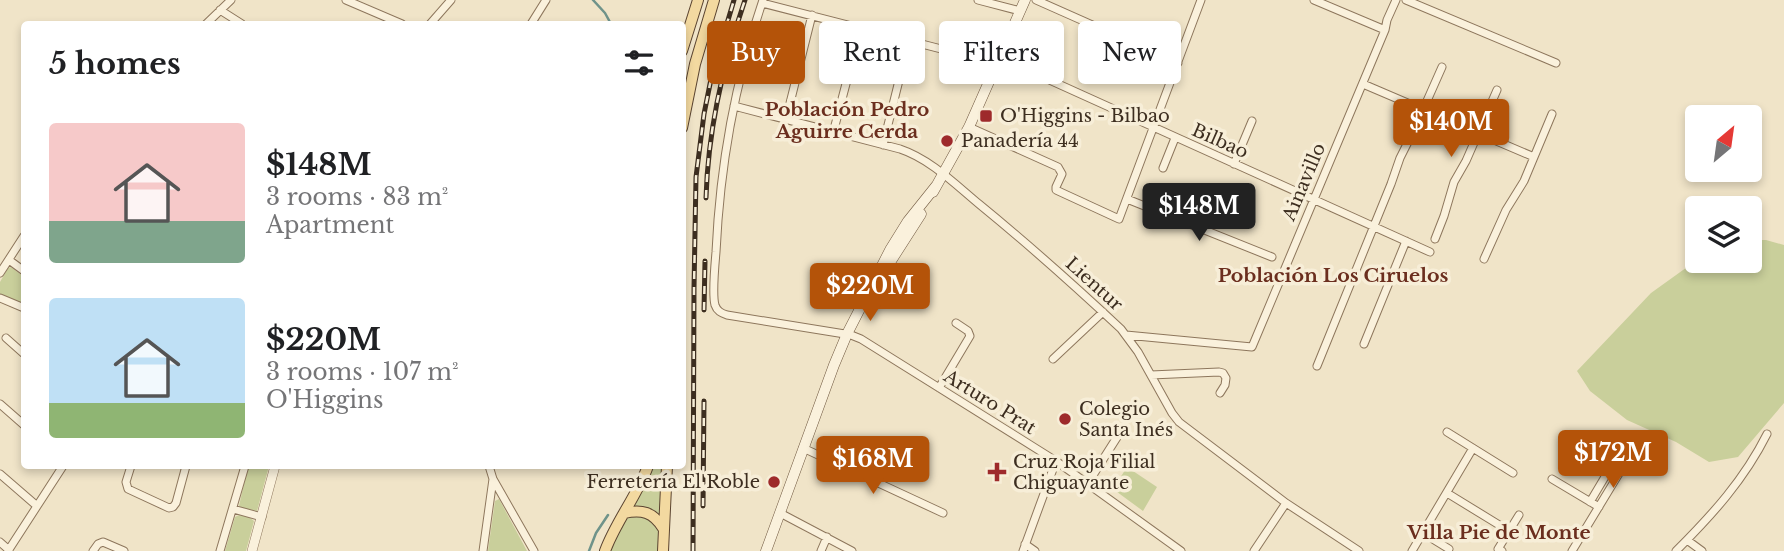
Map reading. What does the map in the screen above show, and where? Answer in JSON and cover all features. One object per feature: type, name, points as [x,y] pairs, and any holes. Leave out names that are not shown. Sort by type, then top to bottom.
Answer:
[{"type":"main road","points":[[686,38],[698,0]]},
{"type":"main road","points":[[686,94],[714,0]]},
{"type":"main road","points":[[1016,21],[1025,0]]},
{"type":"main road","points":[[766,551],[847,334],[904,228],[944,174],[988,84]]},
{"type":"main road","points":[[605,551],[647,469]]},
{"type":"main road","points":[[663,551],[667,469]]},
{"type":"main road","points":[[624,513],[649,513],[663,527]]},
{"type":"street","points":[[209,21],[231,0]]},
{"type":"street","points":[[346,0],[395,21]]},
{"type":"street","points":[[363,8],[369,0]]},
{"type":"street","points":[[433,21],[451,0]]},
{"type":"street","points":[[533,21],[546,0]]},
{"type":"street","points":[[978,0],[1020,11]]},
{"type":"street","points":[[1036,0],[1083,21]]},
{"type":"street","points":[[1181,55],[1201,0]]},
{"type":"street","points":[[1314,0],[1385,30]]},
{"type":"street","name":"Ainavillo","points":[[1252,347],[1396,0]]},
{"type":"street","points":[[1406,0],[1556,63]]},
{"type":"street","points":[[734,106],[762,2]]},
{"type":"street","name":"Bilbao","points":[[762,2],[836,21]]},
{"type":"street","points":[[220,10],[237,21]]},
{"type":"street","points":[[786,120],[812,15]]},
{"type":"street","points":[[1317,366],[1400,158],[1442,67]]},
{"type":"street","points":[[833,133],[846,84]]},
{"type":"street","points":[[883,145],[898,84]]},
{"type":"street","name":"Bilbao","points":[[1057,84],[1430,252]]},
{"type":"street","points":[[969,127],[1058,167],[1062,174],[1056,190],[1119,219],[1170,84]]},
{"type":"street","points":[[1363,84],[1534,157]]},
{"type":"street","points":[[1434,239],[1454,182],[1497,90]]},
{"type":"street","name":"Lientur","points":[[734,106],[906,151],[944,174],[1126,335],[1252,347]]},
{"type":"street","name":"Arturo Prat","points":[[734,106],[717,215],[714,301],[718,311],[727,315],[847,334],[862,339],[1056,461],[1181,551]]},
{"type":"street","points":[[1484,259],[1506,210],[1521,186],[1552,114]]},
{"type":"street","points":[[1234,164],[1252,121]]},
{"type":"street","points":[[1163,169],[1175,138]]},
{"type":"street","points":[[1127,199],[1272,257]]},
{"type":"street","points":[[0,273],[21,241]]},
{"type":"street","points":[[1364,344],[1406,241]]},
{"type":"street","points":[[9,260],[21,269]]},
{"type":"street","points":[[0,298],[21,307]]},
{"type":"street","points":[[1053,359],[1102,312]]},
{"type":"street","points":[[939,388],[970,336],[968,331],[956,324]]},
{"type":"street","points":[[1126,335],[1179,422],[1286,503],[1359,551]]},
{"type":"street","points":[[6,338],[21,351]]},
{"type":"street","points":[[1151,375],[1223,373],[1226,378],[1225,385],[1220,393]]},
{"type":"street","points":[[0,404],[21,422]]},
{"type":"street","points":[[1087,483],[1121,431]]},
{"type":"street","points":[[1447,432],[1513,472]]},
{"type":"street","points":[[1676,551],[1711,516],[1740,480],[1767,434]]},
{"type":"street","points":[[876,482],[894,443]]},
{"type":"street","points":[[1566,444],[1610,467],[1590,502]]},
{"type":"street","points":[[803,448],[943,513]]},
{"type":"street","points":[[1412,551],[1473,448]]},
{"type":"street","points":[[1035,551],[1024,547],[1056,461]]},
{"type":"street","points":[[1572,551],[1626,461]]},
{"type":"street","points":[[0,542],[9,551],[61,469]]},
{"type":"street","points":[[130,469],[126,482],[128,489],[169,508],[175,505],[185,469]]},
{"type":"street","points":[[220,551],[244,469]]},
{"type":"street","points":[[253,551],[274,469]]},
{"type":"street","points":[[490,469],[534,551]]},
{"type":"street","points":[[0,474],[37,506]]},
{"type":"street","points":[[483,551],[493,479]]},
{"type":"street","points":[[1552,479],[1599,507]]},
{"type":"street","points":[[1447,493],[1508,531]]},
{"type":"street","points":[[1254,551],[1286,503]]},
{"type":"street","points":[[233,509],[262,517]]},
{"type":"street","points":[[780,513],[852,551]]},
{"type":"street","points":[[1500,550],[1519,514]]},
{"type":"street","points":[[1423,533],[1449,549]]},
{"type":"street","points":[[821,551],[827,537]]},
{"type":"street","points":[[1687,540],[1702,551]]},
{"type":"street","points":[[93,551],[103,542],[124,551]]},
{"type":"green space","points":[[1762,240],[1784,245],[1784,403],[1738,457],[1709,462],[1676,442],[1627,420],[1590,391],[1577,371],[1651,293],[1685,269],[1685,273],[1762,273]]},
{"type":"green space","points":[[11,267],[21,275],[21,303],[0,294],[0,282]]},
{"type":"green space","points":[[1127,467],[1157,487],[1143,511],[1113,489]]},
{"type":"green space","points":[[247,469],[268,469],[257,511],[239,506]]},
{"type":"green space","points":[[651,469],[662,469],[658,551],[610,551]]},
{"type":"green space","points":[[499,499],[527,551],[488,551],[495,501]]},
{"type":"green space","points":[[239,515],[254,521],[246,551],[225,551],[235,517]]},
{"type":"waterway","points":[[593,0],[609,21]]},
{"type":"waterway","points":[[589,551],[596,533],[608,515]]},
{"type":"railway","points":[[693,551],[696,177],[712,74],[734,0]]},
{"type":"railway","points":[[706,198],[710,147],[718,98],[745,0]]},
{"type":"railway","points":[[704,310],[705,261]]},
{"type":"railway","points":[[703,506],[704,401]]},
{"type":"place","name":"O'Higgins - Bilbao","points":[[986,116]]},
{"type":"place","name":"Panadería 44","points":[[947,141]]},
{"type":"place","name":"Colegio Santa Inés","points":[[1065,419]]},
{"type":"place","name":"Cruz Roja Filial Chiguayante","points":[[997,472]]},
{"type":"place","name":"Ferretería El Roble","points":[[774,482]]},
{"type":"district","name":"Población Pedro Aguirre Cerda","points":[[847,120]]},
{"type":"district","name":"Población Los Ciruelos","points":[[1333,275]]},
{"type":"district","name":"Villa Pie de Monte","points":[[1499,532]]}]
